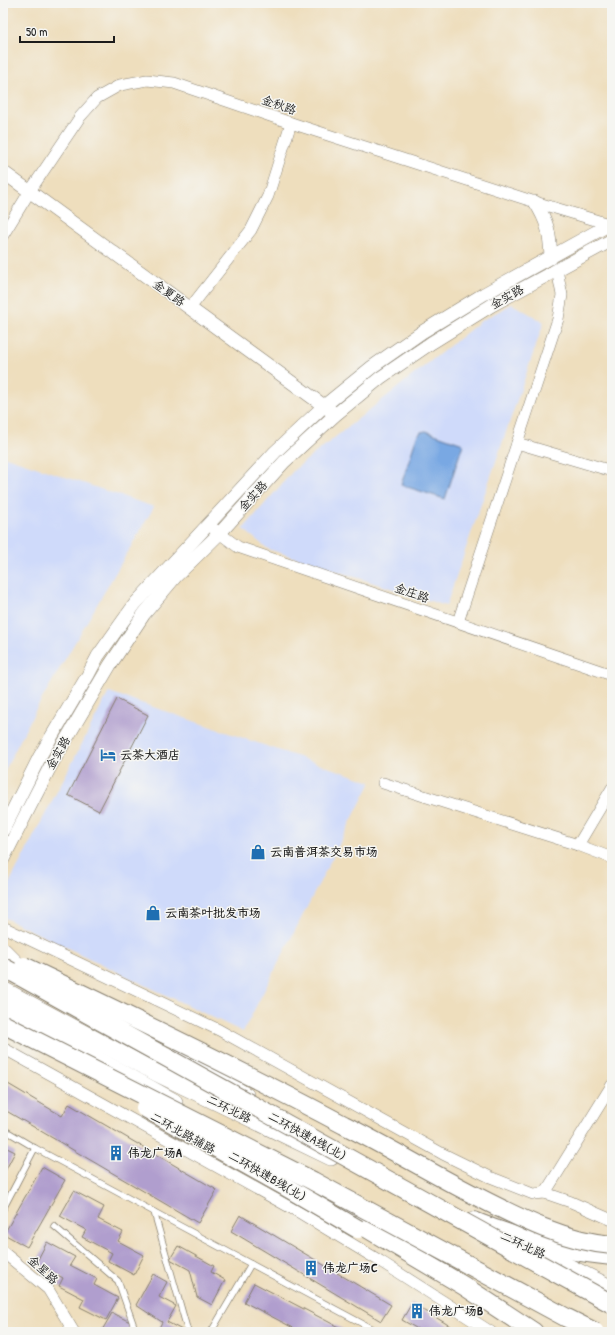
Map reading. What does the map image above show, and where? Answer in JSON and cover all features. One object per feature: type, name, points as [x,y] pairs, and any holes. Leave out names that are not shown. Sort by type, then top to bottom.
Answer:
[{"type":"highway","points":[[3,956],[271,1087],[511,1214],[571,1237],[612,1245]]},
{"type":"highway","name":"二环快速A线(北)","points":[[3,967],[612,1304]]},
{"type":"highway","points":[[3,1017],[33,1036],[86,1052],[358,1223],[464,1286],[521,1326],[535,1332]]},
{"type":"highway","points":[[3,1024],[314,1181],[595,1332]]},
{"type":"highway","name":"二环快速B线(北)","points":[[3,1030],[286,1187],[521,1326]]},
{"type":"highway","points":[[418,1197],[493,1228],[527,1240],[589,1254],[612,1256]]},
{"type":"main road","points":[[3,950],[70,1022],[86,1052]]},
{"type":"main road","name":"二环北路","points":[[3,990],[86,1052],[193,1091],[541,1253],[612,1289]]},
{"type":"main road","name":"二环北路","points":[[3,1007],[591,1332]]},
{"type":"main road","points":[[3,1030],[33,1036]]},
{"type":"street","name":"金秋路","points":[[3,235],[30,191],[80,117],[97,98],[120,85],[148,80],[174,83],[291,123],[535,202],[611,224]]},
{"type":"street","points":[[190,308],[251,230],[268,196],[277,172],[291,123]]},
{"type":"street","name":"金夏路","points":[[3,172],[335,415]]},
{"type":"street","points":[[535,202],[544,216],[548,229],[550,258]]},
{"type":"street","name":"金实路","points":[[3,830],[40,756],[98,656],[135,604],[275,452],[324,406],[372,367],[422,332],[484,294],[611,224]]},
{"type":"street","name":"金实路","points":[[3,859],[51,765],[110,665],[144,614],[176,576],[220,534],[284,462],[335,415],[380,378],[430,343],[492,305],[612,240]]},
{"type":"street","points":[[458,622],[558,319],[562,294],[557,270]]},
{"type":"street","points":[[518,443],[612,471]]},
{"type":"street","name":"金庄路","points":[[209,524],[238,547],[612,675]]},
{"type":"street","points":[[383,783],[578,845],[612,858]]},
{"type":"street","points":[[578,845],[612,788]]},
{"type":"street","points":[[3,816],[20,797]]},
{"type":"street","points":[[3,927],[219,1030],[443,1154],[490,1177],[533,1194],[545,1193],[571,1202],[612,1220]]},
{"type":"street","points":[[3,950],[131,1020],[352,1160],[383,1179],[418,1197]]},
{"type":"street","name":"二环北路辅路","points":[[3,1048],[295,1210],[380,1261],[491,1332]]},
{"type":"street","points":[[545,1193],[612,1085]]},
{"type":"street","name":"金星路","points":[[3,1252],[48,1289],[74,1332]]},
{"type":"lane","points":[[3,1129],[35,1148],[378,1332]]},
{"type":"lane","points":[[3,1209],[35,1148]]},
{"type":"lane","points":[[154,1212],[188,1332]]},
{"type":"lane","points":[[54,1226],[118,1281],[136,1332]]},
{"type":"lane","points":[[211,1332],[251,1264]]},
{"type":"shaded area","points":[[512,304],[544,322],[446,606],[268,549],[243,529],[294,470],[481,321]]},
{"type":"shaded area","points":[[3,456],[154,507],[36,709],[3,774]]},
{"type":"shaded area","points":[[109,692],[371,782],[243,1032],[3,917],[3,895]]},
{"type":"water","points":[[426,431],[463,444],[445,499],[401,485],[417,436],[421,432]]},
{"type":"building","name":"云茶大酒店","points":[[117,699],[148,715],[99,811],[68,795]]},
{"type":"building","name":"伟龙广场A","points":[[3,1081],[62,1116],[69,1104],[217,1190],[198,1223],[3,1109]]},
{"type":"building","points":[[3,1146],[15,1152],[3,1175]]},
{"type":"building","points":[[42,1167],[65,1180],[27,1247],[4,1234]]},
{"type":"building","points":[[74,1191],[104,1207],[98,1219],[123,1232],[118,1241],[144,1255],[134,1275],[108,1261],[112,1253],[82,1237],[86,1230],[60,1216]]},
{"type":"building","name":"伟龙广场C","points":[[240,1215],[391,1305],[381,1321],[231,1231]]},
{"type":"building","points":[[47,1242],[75,1257],[70,1265],[97,1279],[94,1285],[118,1298],[106,1320],[80,1307],[84,1299],[59,1286],[63,1278],[36,1263]]},
{"type":"building","points":[[178,1246],[214,1266],[211,1272],[225,1280],[212,1305],[197,1297],[190,1270],[170,1259]]},
{"type":"building","points":[[153,1274],[167,1282],[159,1297],[176,1306],[167,1322],[182,1330],[180,1332],[157,1332],[162,1322],[136,1305]]},
{"type":"building","points":[[254,1283],[348,1332],[301,1332],[244,1302]]},
{"type":"building","name":"伟龙广场B","points":[[412,1303],[460,1332],[423,1332],[402,1320]]},
{"type":"building","points":[[112,1313],[132,1323],[127,1332],[101,1332]]},
{"type":"place","name":"云茶大酒店","points":[[108,755]]},
{"type":"place","name":"云南普洱茶交易市场","points":[[258,852]]},
{"type":"place","name":"云南茶叶批发市场","points":[[153,913]]},
{"type":"place","name":"伟龙广场A","points":[[116,1153]]},
{"type":"place","name":"伟龙广场C","points":[[311,1268]]},
{"type":"place","name":"伟龙广场B","points":[[417,1311]]}]
